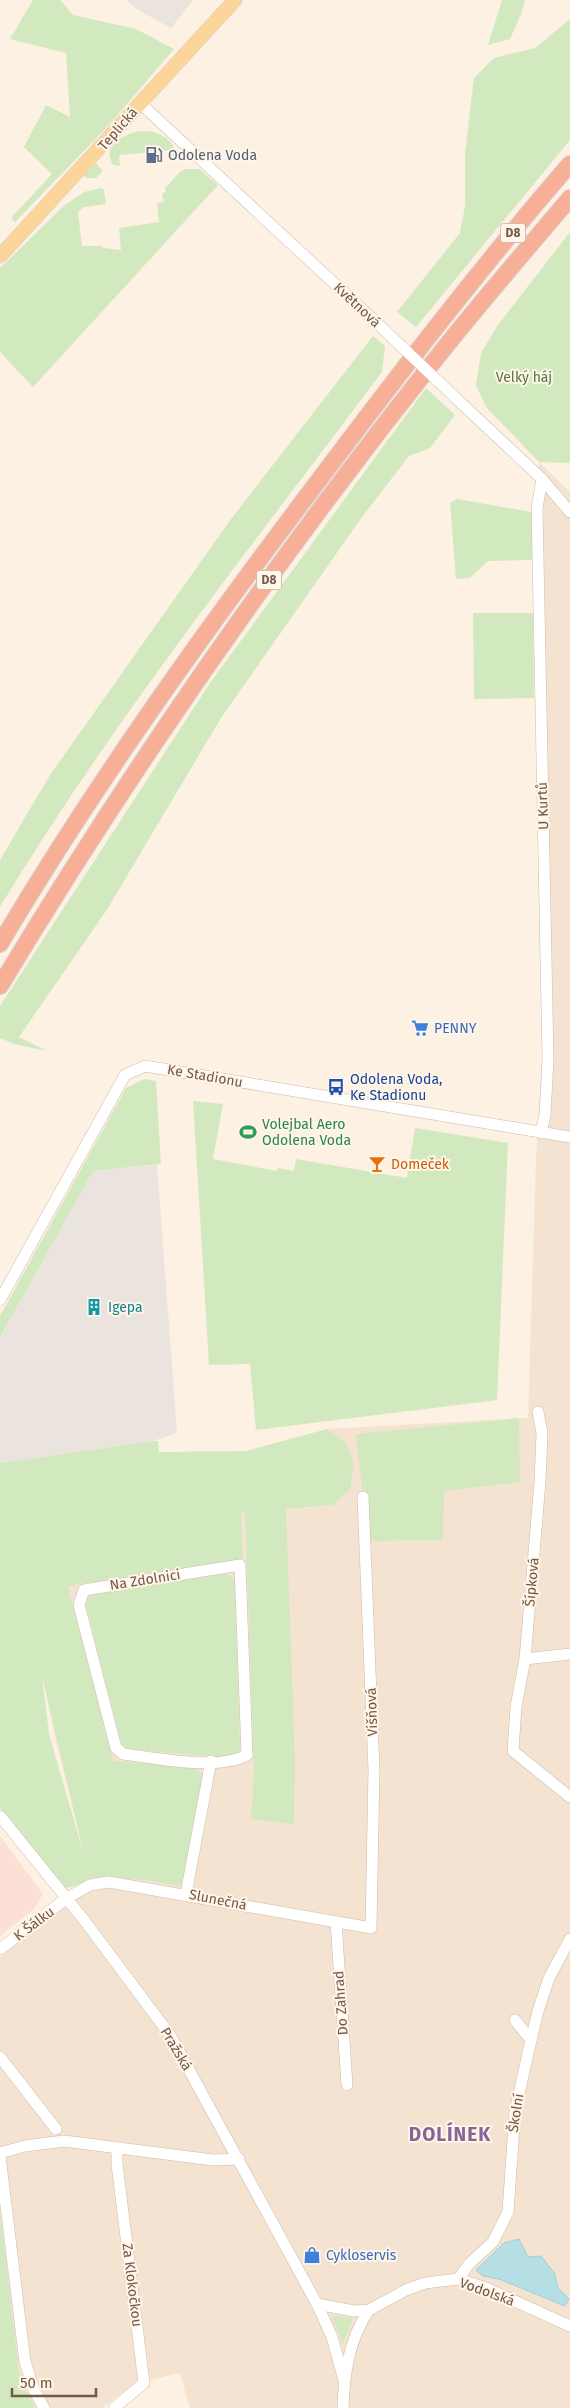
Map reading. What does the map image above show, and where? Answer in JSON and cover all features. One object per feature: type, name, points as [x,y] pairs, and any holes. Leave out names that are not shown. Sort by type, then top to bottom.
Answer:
[{"type":"highway","name":"D8","points":[[0,944],[35,885],[146,718],[263,554],[420,346],[570,164]]},
{"type":"highway","name":"D8","points":[[0,986],[55,895],[164,729],[278,567],[437,358],[570,198]]},
{"type":"main road","name":"Teplická","points":[[0,256],[97,153],[140,103],[235,0]]},
{"type":"street","name":"Květnová","points":[[140,103],[542,479],[570,512]]},
{"type":"street","name":"U Kurtů","points":[[541,1133],[545,1115],[548,1059],[537,518],[542,479]]},
{"type":"street","name":"Ke Stadionu","points":[[0,1300],[125,1076],[145,1066],[570,1137]]},
{"type":"street","name":"Šípková","points":[[538,1412],[542,1433],[540,1482],[525,1659],[516,1707],[513,1751],[570,1797]]},
{"type":"street","name":"Višňová","points":[[363,1496],[374,1770],[371,1928]]},
{"type":"street","name":"Na Zdolnici","points":[[240,1565],[247,1755],[237,1761],[212,1761],[123,1754],[116,1748],[79,1605],[84,1590],[240,1565]]},
{"type":"street","points":[[525,1659],[570,1654]]},
{"type":"street","points":[[186,1894],[212,1761]]},
{"type":"street","name":"Pražská","points":[[0,1816],[67,1898],[170,2035],[317,2304],[332,2337],[344,2380]]},
{"type":"street","name":"Slunečná","points":[[67,1898],[90,1885],[109,1882],[371,1928]]},
{"type":"street","name":"K Šálku","points":[[0,1949],[67,1898]]},
{"type":"street","name":"Do Zahrad","points":[[336,1922],[347,2084]]},
{"type":"street","name":"Školní","points":[[458,2280],[470,2264],[493,2242],[508,2212],[515,2112],[531,2040],[538,2010],[549,1978],[570,1939]]},
{"type":"street","points":[[515,2020],[531,2040]]},
{"type":"street","points":[[0,2056],[56,2129]]},
{"type":"street","points":[[44,2408],[34,2390],[25,2362],[0,2154],[25,2146],[64,2141],[213,2160],[239,2159]]},
{"type":"street","name":"Za Klokočkou","points":[[114,2408],[144,2384],[117,2164],[118,2148]]},
{"type":"street","name":"Vodolská","points":[[369,2310],[406,2290],[425,2283],[458,2280],[486,2288],[570,2326]]},
{"type":"street","points":[[317,2304],[354,2311],[369,2310]]},
{"type":"street","points":[[343,2408],[344,2380],[355,2332],[369,2310]]},
{"type":"shaded area","points":[[126,0],[193,0],[171,28],[135,8]]},
{"type":"shaded area","points":[[539,462],[570,492],[570,2408],[190,2408],[180,2373],[136,2383],[102,2408],[0,2408],[0,1957],[62,1908],[91,1880],[55,1737],[41,1666],[0,1556],[169,1520],[333,1505],[346,1443],[327,1429],[528,1418],[536,1160],[543,1040],[537,709]]},
{"type":"shaded area","points":[[157,1165],[177,1433],[153,1441],[0,1463],[0,1339],[93,1171]]},
{"type":"shaded area","points":[[0,1836],[43,1894],[34,1909],[0,1936]]},
{"type":"green space","points":[[33,0],[60,0],[73,15],[136,29],[174,49],[108,126],[15,222],[11,218],[52,174],[24,147],[46,105],[70,117],[66,53],[10,39]]},
{"type":"green space","points":[[502,0],[525,0],[510,39],[488,45]]},
{"type":"green space","points":[[570,19],[570,140],[416,327],[397,312],[460,233],[465,206],[465,153],[474,78],[494,58],[535,48]]},
{"type":"green space","points":[[146,131],[163,136],[172,144],[175,155],[173,161],[172,150],[119,155],[120,166],[113,165],[110,151],[113,145],[131,133]]},
{"type":"green space","points":[[96,163],[103,171],[96,178],[86,178],[84,175]]},
{"type":"green space","points":[[186,169],[199,169],[218,185],[33,387],[0,352],[0,268],[65,205],[84,192],[101,188],[104,190],[106,204],[84,207],[78,212],[82,246],[102,246],[103,248],[121,250],[119,228],[159,222],[157,203],[164,202],[162,194],[166,191],[165,188],[180,172]]},
{"type":"green space","name":"Velký háj","points":[[570,232],[570,463],[539,462],[486,407],[476,385],[481,353],[498,325]]},
{"type":"green space","points":[[373,336],[385,346],[382,372],[233,569],[136,702],[43,838],[0,907],[0,860],[50,775],[231,519]]},
{"type":"green space","points":[[426,388],[455,415],[430,448],[409,456],[362,517],[221,718],[106,911],[19,1037],[47,1051],[14,1044],[0,1038],[0,1006],[210,683]]},
{"type":"green space","points":[[457,499],[532,512],[532,560],[488,561],[470,578],[456,579],[450,503]]},
{"type":"green space","points":[[473,613],[533,613],[534,698],[474,699]]},
{"type":"green space","points":[[144,1079],[156,1081],[161,1164],[93,1171],[0,1338],[0,1316],[126,1088]]},
{"type":"green space","points":[[193,1101],[223,1104],[213,1159],[277,1171],[278,1168],[294,1171],[296,1159],[407,1178],[415,1128],[508,1143],[497,1400],[256,1430],[250,1364],[209,1365]]},
{"type":"green space","points":[[519,1418],[520,1482],[444,1491],[443,1540],[368,1541],[356,1434]]},
{"type":"green space","points":[[327,1429],[346,1443],[354,1465],[350,1489],[333,1505],[286,1509],[295,1762],[294,1824],[251,1819],[254,1771],[245,1513],[241,1513],[243,1559],[68,1586],[113,1761],[193,1767],[202,1774],[202,1778],[182,1886],[145,1880],[91,1877],[91,1880],[65,1889],[0,1808],[0,1463],[153,1441],[158,1441],[159,1452],[246,1451]],"holes":[[[42,1676],[84,1855],[49,1734]]]},
{"type":"green space","points":[[225,1574],[232,1577],[235,1583],[240,1750],[231,1758],[126,1749],[121,1743],[86,1605],[88,1598],[95,1593]]},
{"type":"green space","points":[[0,2211],[20,2380],[35,2408],[0,2408]]},
{"type":"green space","points":[[331,2316],[353,2318],[343,2343]]},
{"type":"water","points":[[519,2239],[528,2257],[541,2256],[555,2274],[558,2288],[569,2299],[565,2306],[499,2279],[483,2276],[476,2270],[504,2243]]},
{"type":"place","name":"Odolena Voda","points":[[154,155]]},
{"type":"place","name":"PENNY","points":[[420,1028]]},
{"type":"place","name":"Odolena Voda, Ke Stadionu","points":[[336,1087]]},
{"type":"place","name":"Volejbal Aero Odolena Voda","points":[[248,1132]]},
{"type":"place","name":"Domeček","points":[[377,1164]]},
{"type":"place","name":"Igepa","points":[[94,1307]]},
{"type":"place","name":"Cykloservis","points":[[312,2255]]},
{"type":"district","name":"DOLÍNEK","points":[[450,2134]]}]
